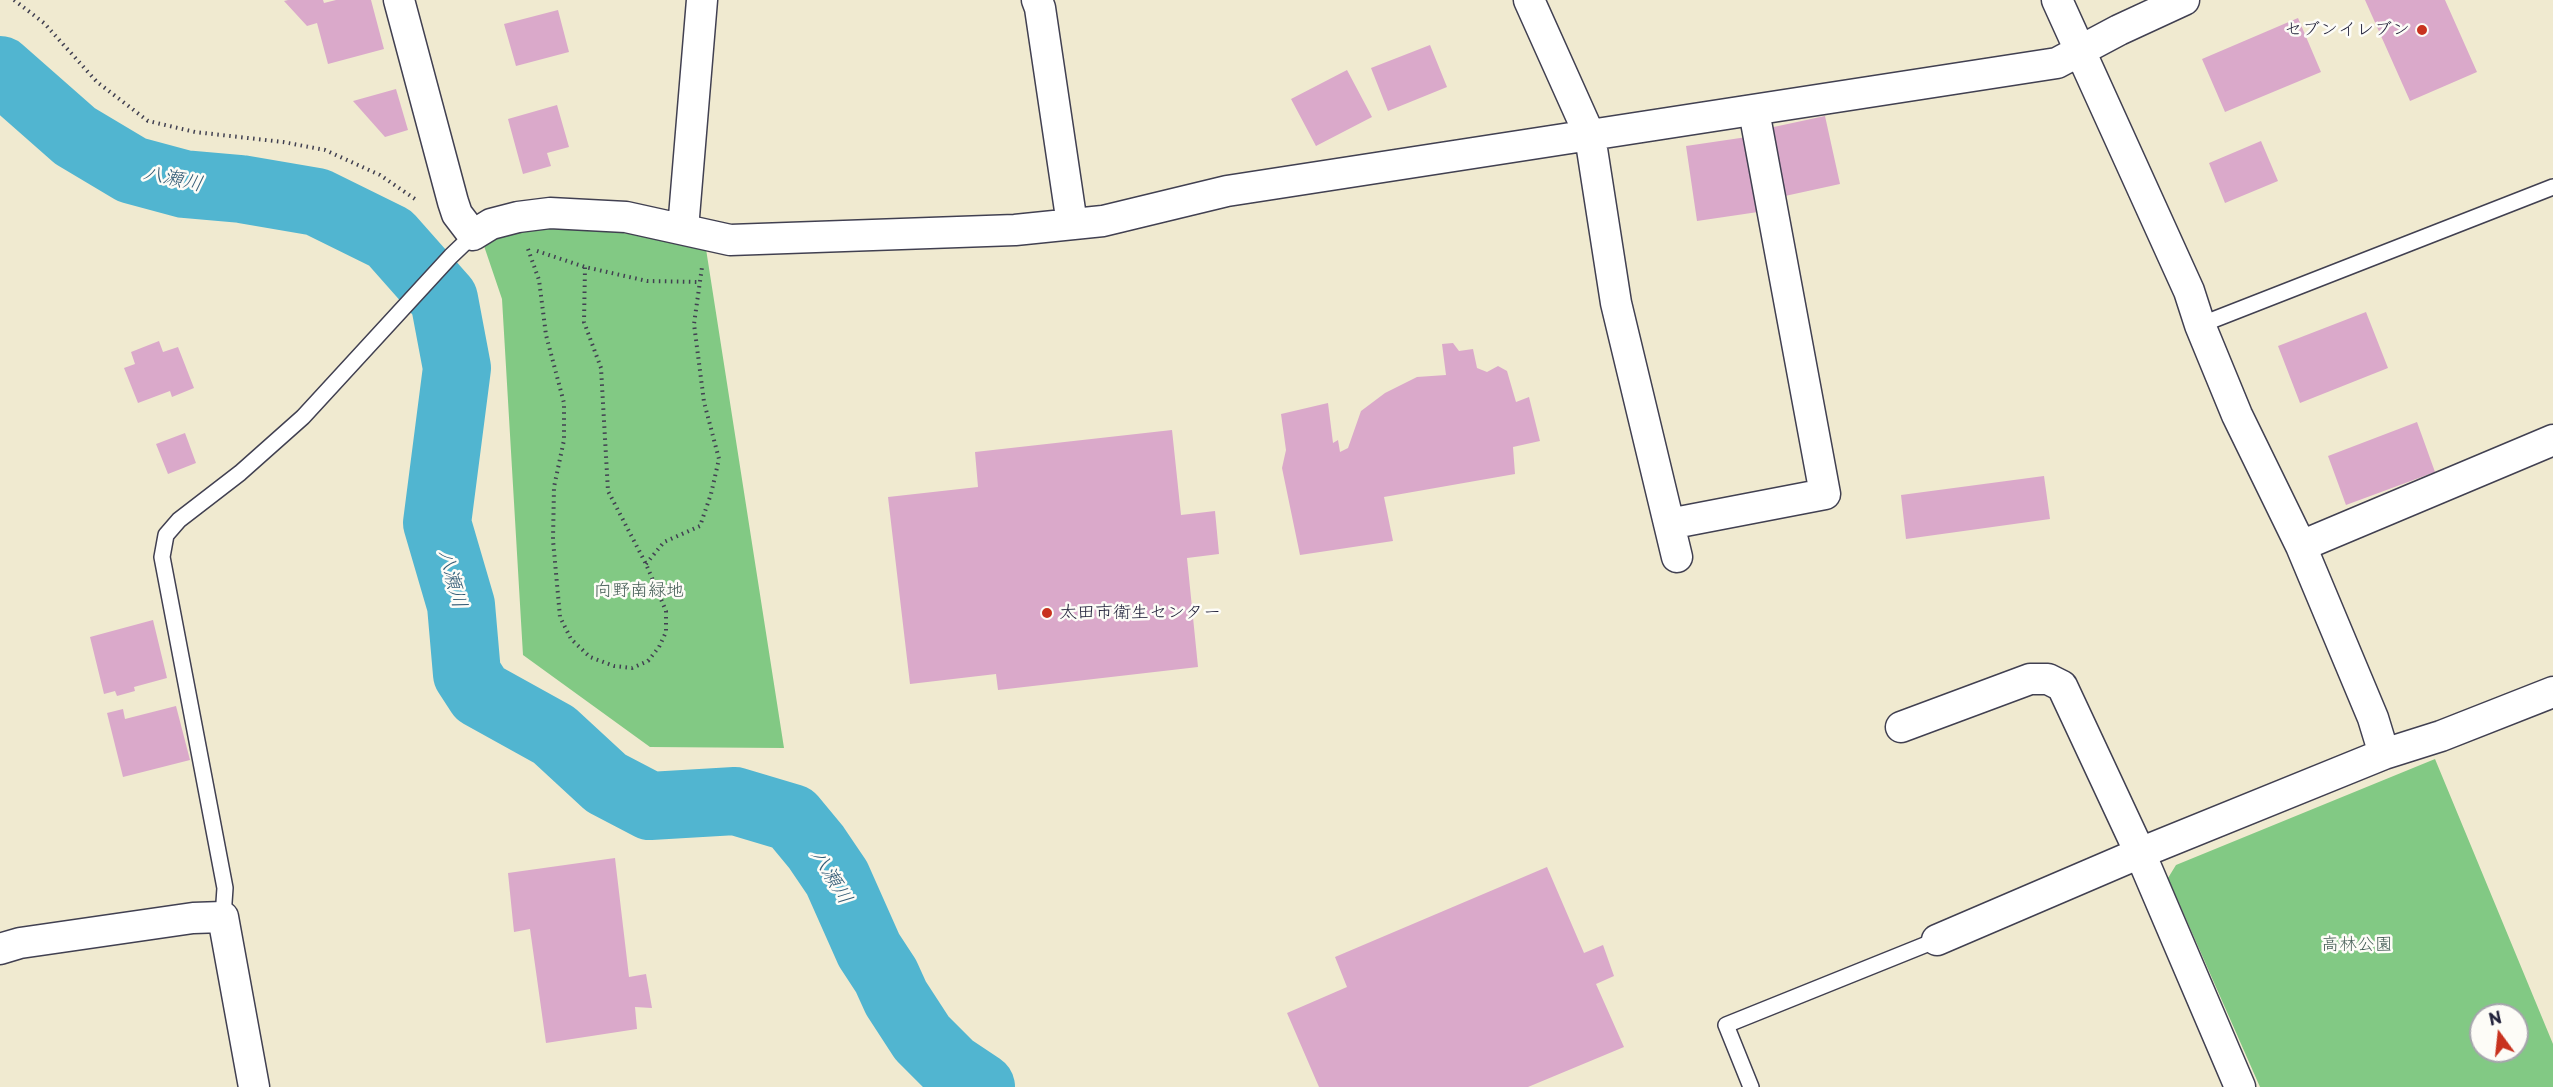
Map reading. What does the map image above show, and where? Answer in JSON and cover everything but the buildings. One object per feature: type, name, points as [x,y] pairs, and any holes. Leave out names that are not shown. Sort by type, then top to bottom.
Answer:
[{"type":"street","points":[[399,0],[453,202],[457,214],[473,235],[491,224],[518,217],[550,213],[626,217],[730,240],[1015,230],[1103,221],[1227,191],[2056,63],[2184,0]]},
{"type":"street","points":[[695,232],[702,0]]},
{"type":"street","points":[[1529,0],[1590,136],[1616,303],[1677,557]]},
{"type":"street","points":[[2057,0],[2189,291],[2200,326],[2237,415],[2301,546],[2373,718],[2384,754]]},
{"type":"street","points":[[1045,3],[1072,224]]},
{"type":"street","points":[[1669,524],[1825,494],[1754,111]]},
{"type":"street","points":[[2301,546],[2553,440]]},
{"type":"street","points":[[1902,727],[2030,679],[2048,679],[2062,686],[2140,853],[2240,1087]]},
{"type":"street","points":[[1937,940],[2140,853],[2384,754],[2441,736],[2553,692]]},
{"type":"street","points":[[0,950],[20,943],[193,918],[223,917],[254,1087]]},
{"type":"lane","points":[[2200,326],[2553,188]]},
{"type":"lane","points":[[223,917],[225,888],[162,557],[166,535],[179,520],[240,473],[303,417],[406,304],[473,235]]},
{"type":"lane","points":[[1751,1087],[1726,1025],[1937,940]]},
{"type":"path","points":[[14,0],[44,23],[97,82],[148,121],[170,128],[283,142],[325,150],[380,175],[418,201]]},
{"type":"path","points":[[518,217],[539,280],[546,335],[564,404],[564,440],[554,487],[553,540],[560,617],[571,639],[590,657],[614,666],[632,668],[648,661],[659,647],[666,632],[666,611],[646,564],[608,490],[601,368],[584,322],[585,267]]},
{"type":"path","points":[[646,564],[664,542],[700,526],[719,459],[704,402],[694,324],[700,282],[695,232]]},
{"type":"path","points":[[528,248],[585,267],[647,281],[700,282]]},
{"type":"green space","name":"向野南緑地","points":[[539,229],[623,233],[665,239],[706,249],[784,748],[650,747],[523,655],[502,299],[483,243],[504,235]]},
{"type":"green space","name":"高林公園","points":[[2435,759],[2553,1044],[2553,1087],[2260,1087],[2168,878],[2176,865]]},
{"type":"waterway","name":"八瀬川","points":[[0,70],[75,136],[132,170],[184,184],[241,189],[317,202],[390,238],[444,299],[457,368],[437,523],[461,605],[467,674],[480,694],[554,735],[606,783],[650,806],[735,801],[792,818],[816,847],[837,878],[869,950],[922,1038],[951,1067],[981,1087]]},
{"type":"place","name":"セブンイレブン","points":[[2422,30]]},
{"type":"place","name":"太田市衛生センター","points":[[1047,613]]}]
